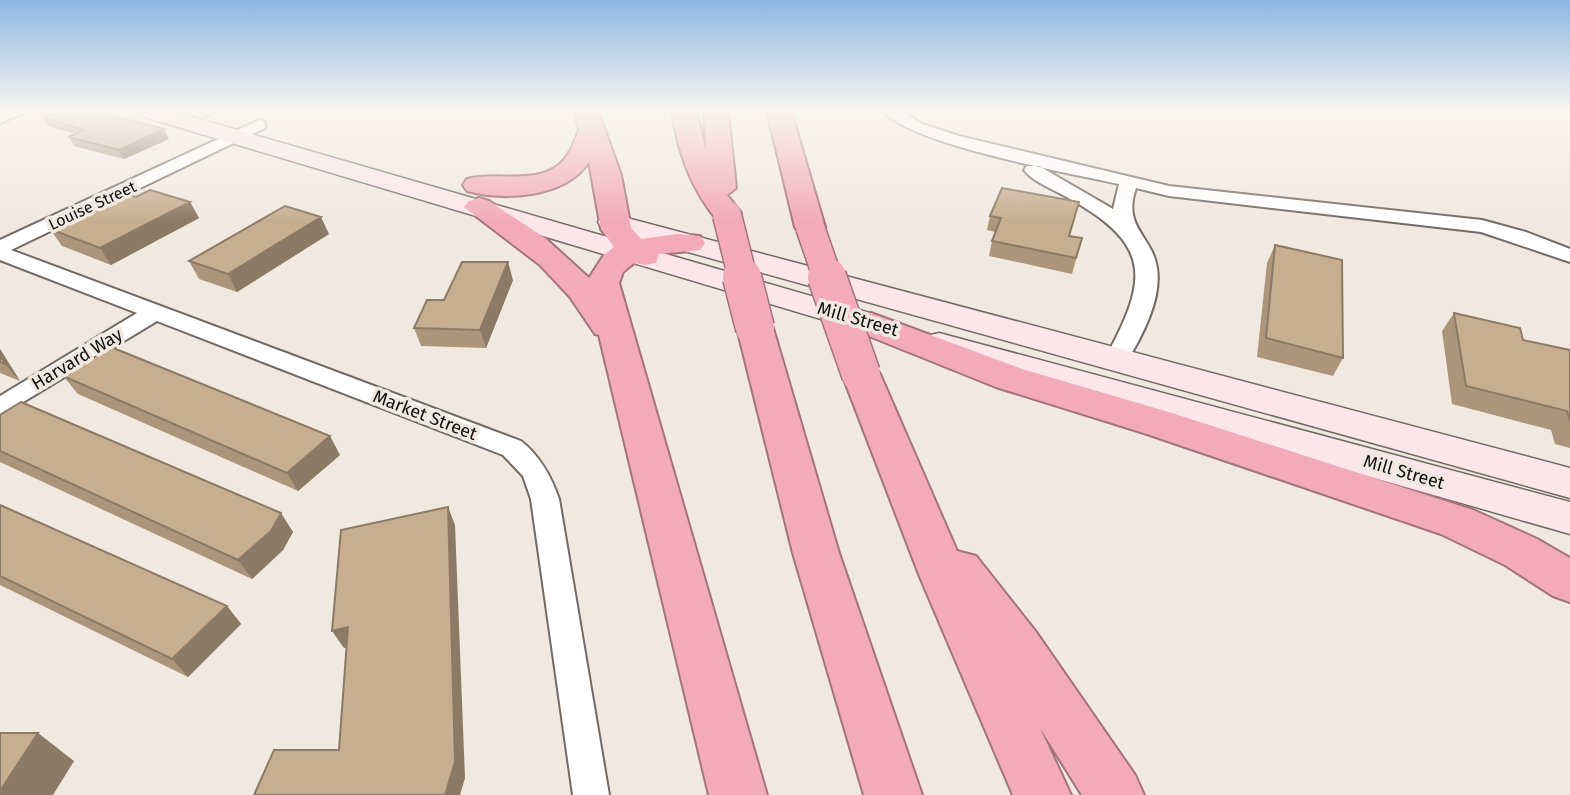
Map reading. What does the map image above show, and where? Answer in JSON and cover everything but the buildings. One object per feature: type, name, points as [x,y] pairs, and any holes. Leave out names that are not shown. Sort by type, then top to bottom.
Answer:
[{"type":"highway","points":[[478,196],[558,177],[581,159],[583,148]]},
{"type":"highway","points":[[598,148],[607,175],[614,222],[621,236],[637,253]]},
{"type":"highway","points":[[692,148],[697,169],[709,192],[726,214]]},
{"type":"highway","points":[[717,148],[726,214],[816,553],[893,795]]},
{"type":"highway","points":[[789,148],[810,227],[861,374],[1042,795]]},
{"type":"highway","points":[[478,196],[562,269],[602,317],[625,362]]},
{"type":"highway","points":[[689,243],[662,243],[611,265],[603,283],[738,795]]},
{"type":"highway","points":[[871,324],[998,375],[1213,440],[1457,522],[1521,552],[1570,582]]},
{"type":"highway","points":[[900,469],[940,542],[1033,670],[1115,795]]},
{"type":"main road","name":"Mill Street","points":[[311,148],[478,196],[637,253],[871,324],[1570,518]]},
{"type":"main road","name":"Mill Street","points":[[478,196],[614,222],[1570,484]]},
{"type":"street","name":"Louise Street","points":[[0,251],[211,148]]},
{"type":"street","points":[[977,148],[1022,164],[1070,189],[1102,208],[1134,240]]},
{"type":"street","points":[[987,148],[1129,183],[1211,198],[1482,226],[1529,239],[1570,256]]},
{"type":"street","points":[[1117,359],[1147,284],[1144,261],[1119,212],[1129,183]]},
{"type":"street","name":"Market Street","points":[[0,251],[512,448],[526,458],[539,478],[545,499],[591,795]]},
{"type":"street","name":"Harvard Way","points":[[0,407],[155,312]]}]
